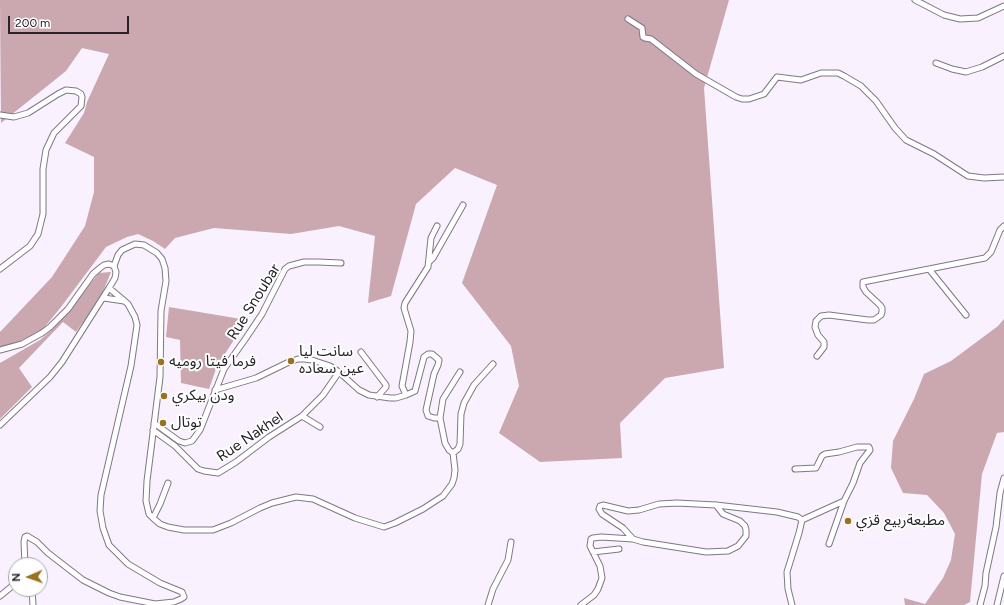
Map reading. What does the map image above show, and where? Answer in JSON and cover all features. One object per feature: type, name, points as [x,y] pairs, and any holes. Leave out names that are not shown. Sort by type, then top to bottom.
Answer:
[{"type":"street","points":[[915,0],[944,15],[960,19],[978,18],[1004,6]]},
{"type":"street","points":[[628,19],[642,28],[643,37],[651,39],[696,74],[742,99],[748,99],[764,94],[768,91],[777,78],[801,80],[821,73],[830,72],[844,76],[856,82],[872,96],[895,128],[906,140],[934,154],[968,176],[984,178],[1004,177]]},
{"type":"street","points":[[936,63],[966,72],[977,69],[1004,56]]},
{"type":"street","points":[[0,115],[14,116],[28,113],[66,90],[76,91],[82,97],[81,106],[58,128],[46,150],[44,163],[43,214],[38,234],[30,246],[0,268]]},
{"type":"street","points":[[406,396],[402,386],[411,330],[404,308],[405,303],[422,278],[429,262],[433,258],[463,205]]},
{"type":"street","points":[[429,262],[428,255],[431,238],[438,226]]},
{"type":"street","points":[[817,356],[824,347],[824,342],[818,335],[815,327],[816,321],[821,316],[829,315],[874,320],[881,315],[882,308],[866,292],[863,287],[863,282],[985,258],[991,252],[1000,230],[1004,226]]},
{"type":"street","points":[[0,425],[57,368],[104,298],[115,278],[116,272],[114,266],[118,255],[122,250],[135,244],[144,245],[157,254],[162,259],[165,268],[166,281],[161,311],[160,377],[146,481],[146,501],[149,514],[160,524],[184,530],[213,530],[272,503],[300,497],[313,499],[355,518],[384,527],[395,523],[432,504],[443,496],[450,487],[454,478],[455,470],[453,453],[445,444],[440,418],[443,399],[460,372]]},
{"type":"street","name":"Rue Snoubar","points":[[154,422],[179,441],[185,443],[192,442],[200,430],[214,390],[224,369],[262,314],[285,269],[289,266],[304,262],[341,263]]},
{"type":"street","points":[[0,350],[22,344],[42,333],[68,309],[100,268],[109,264],[114,266]]},
{"type":"street","points":[[929,268],[966,315]]},
{"type":"street","points":[[25,557],[24,542],[27,536],[37,542],[48,553],[83,580],[109,593],[120,597],[155,604],[174,602],[184,597],[182,592],[160,583],[128,564],[109,545],[103,528],[100,511],[101,495],[131,366],[136,326],[133,313],[125,301],[109,288]]},
{"type":"street","points":[[104,298],[125,301]]},
{"type":"street","points":[[361,352],[386,384],[386,387],[377,397]]},
{"type":"street","points":[[214,390],[256,378],[289,362],[301,359],[312,360],[330,366],[359,390],[369,395],[390,398],[406,396],[415,391],[424,357],[428,354],[432,354],[439,360],[434,374],[426,410],[428,416],[440,418]]},
{"type":"street","points":[[453,453],[458,449],[460,444],[461,414],[464,403],[474,386],[493,364]]},
{"type":"street","name":"Rue Nakhel","points":[[152,430],[175,446],[198,469],[218,473],[302,416],[324,396],[339,372]]},
{"type":"street","name":"Rue Nakhel","points":[[302,416],[320,427]]},
{"type":"street","points":[[795,469],[816,468],[822,456],[825,454],[857,447],[869,447],[870,450],[860,463],[844,501],[829,544]]},
{"type":"street","points":[[980,605],[985,586],[986,573],[996,527],[1000,494],[1004,478]]},
{"type":"street","points":[[153,518],[168,483]]},
{"type":"street","points":[[802,520],[844,501]]},
{"type":"street","points":[[633,539],[623,528],[602,514],[599,509],[600,506],[606,505],[625,512],[665,503],[716,505],[777,512],[793,515],[802,520]]},
{"type":"street","points":[[581,605],[594,595],[602,578],[600,566],[590,543],[593,538],[613,537],[633,539],[655,545],[706,552],[733,550],[746,536],[745,526],[740,521],[724,514],[716,505]]},
{"type":"street","points":[[792,605],[788,589],[787,572],[797,543],[802,520]]},
{"type":"street","points":[[488,605],[493,589],[508,560],[511,542]]},
{"type":"street","points":[[593,552],[619,549]]},
{"type":"street","points":[[997,605],[1004,576]]},
{"type":"shaded area","points":[[0,0],[729,0],[704,88],[724,368],[665,378],[620,423],[622,458],[540,462],[499,433],[519,386],[511,346],[462,283],[497,185],[455,168],[416,204],[391,296],[368,303],[375,236],[339,226],[291,234],[214,228],[175,238],[165,249],[138,234],[127,237],[106,247],[43,329],[18,342],[0,347],[0,332],[52,277],[85,226],[94,192],[94,157],[65,143],[84,113],[87,102],[109,54],[82,48],[66,71],[1,123]]},
{"type":"shaded area","points":[[111,272],[100,299],[76,332],[63,322],[19,368],[32,387],[0,419],[0,363],[40,340],[53,329],[99,273]]},
{"type":"shaded area","points":[[169,307],[247,320],[217,366],[209,389],[181,383],[180,340],[166,337]]},
{"type":"shaded area","points":[[1004,319],[1004,432],[997,433],[982,474],[970,602],[964,605],[905,605],[904,598],[925,604],[943,578],[951,560],[955,534],[944,513],[927,495],[903,493],[891,468],[893,441],[914,399],[924,374],[951,361],[998,326]]},
{"type":"place","name":"سانت ليا عين سعاده","points":[[291,361]]},
{"type":"place","name":"فرما فيتا روميه","points":[[161,362]]},
{"type":"place","name":"ودن بيكري","points":[[164,396]]},
{"type":"place","name":"توتال","points":[[163,423]]},
{"type":"place","name":"مطبعةربيع قزي","points":[[848,521]]}]
